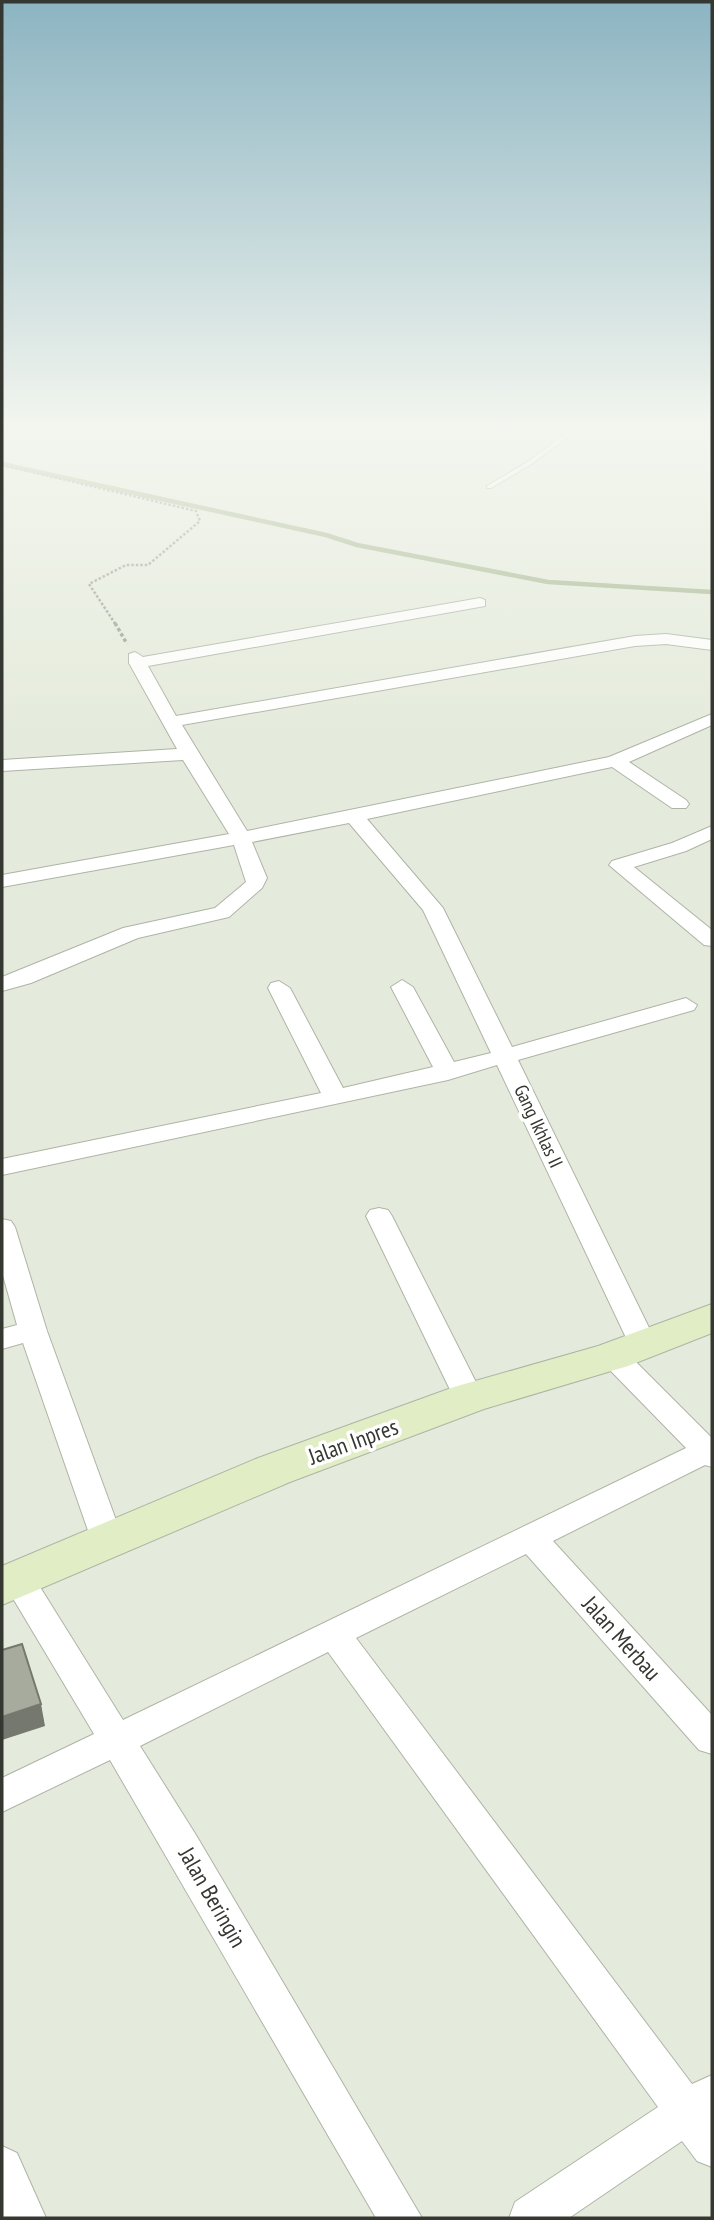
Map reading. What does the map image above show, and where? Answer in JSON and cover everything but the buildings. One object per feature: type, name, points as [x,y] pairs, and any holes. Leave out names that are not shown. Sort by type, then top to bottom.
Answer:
[{"type":"main road","name":"Jalan Inpres","points":[[10,1583],[274,1470],[469,1398],[628,1350],[712,1318]]},
{"type":"street","points":[[2,984],[23,978],[131,933],[213,916],[226,910],[257,878],[240,838],[188,754],[133,655],[480,603]]},
{"type":"street","points":[[170,722],[635,641],[666,639],[712,645]]},
{"type":"street","points":[[416,659],[432,678]]},
{"type":"street","points":[[2,881],[354,816],[615,761],[712,719]]},
{"type":"street","points":[[2,766],[188,754]]},
{"type":"street","points":[[615,761],[680,804]]},
{"type":"street","name":"Gang Ikhlas II","points":[[354,816],[429,904],[506,1057],[628,1350],[709,1453]]},
{"type":"street","points":[[712,832],[679,847],[619,865],[712,940]]},
{"type":"street","points":[[402,987],[448,1073]]},
{"type":"street","points":[[279,988],[335,1097]]},
{"type":"street","points":[[2,1167],[448,1073],[686,1005]]},
{"type":"street","points":[[379,1216],[469,1398]]},
{"type":"street","points":[[2,1227],[33,1331],[108,1542]]},
{"type":"street","points":[[2,1339],[33,1331]]},
{"type":"street","points":[[2,1796],[530,1537],[709,1453]]},
{"type":"street","name":"Jalan Merbau","points":[[530,1537],[712,1739]]},
{"type":"street","name":"Jalan Beringin","points":[[10,1583],[117,1738],[400,2218]]},
{"type":"street","points":[[333,1633],[704,2118],[531,2218]]},
{"type":"street","points":[[2,2168],[24,2218]]},
{"type":"path","points":[[133,655],[97,592],[89,584],[126,565],[148,565],[195,526]]},
{"type":"waterway","points":[[283,526],[357,545],[548,582],[712,592]]}]
